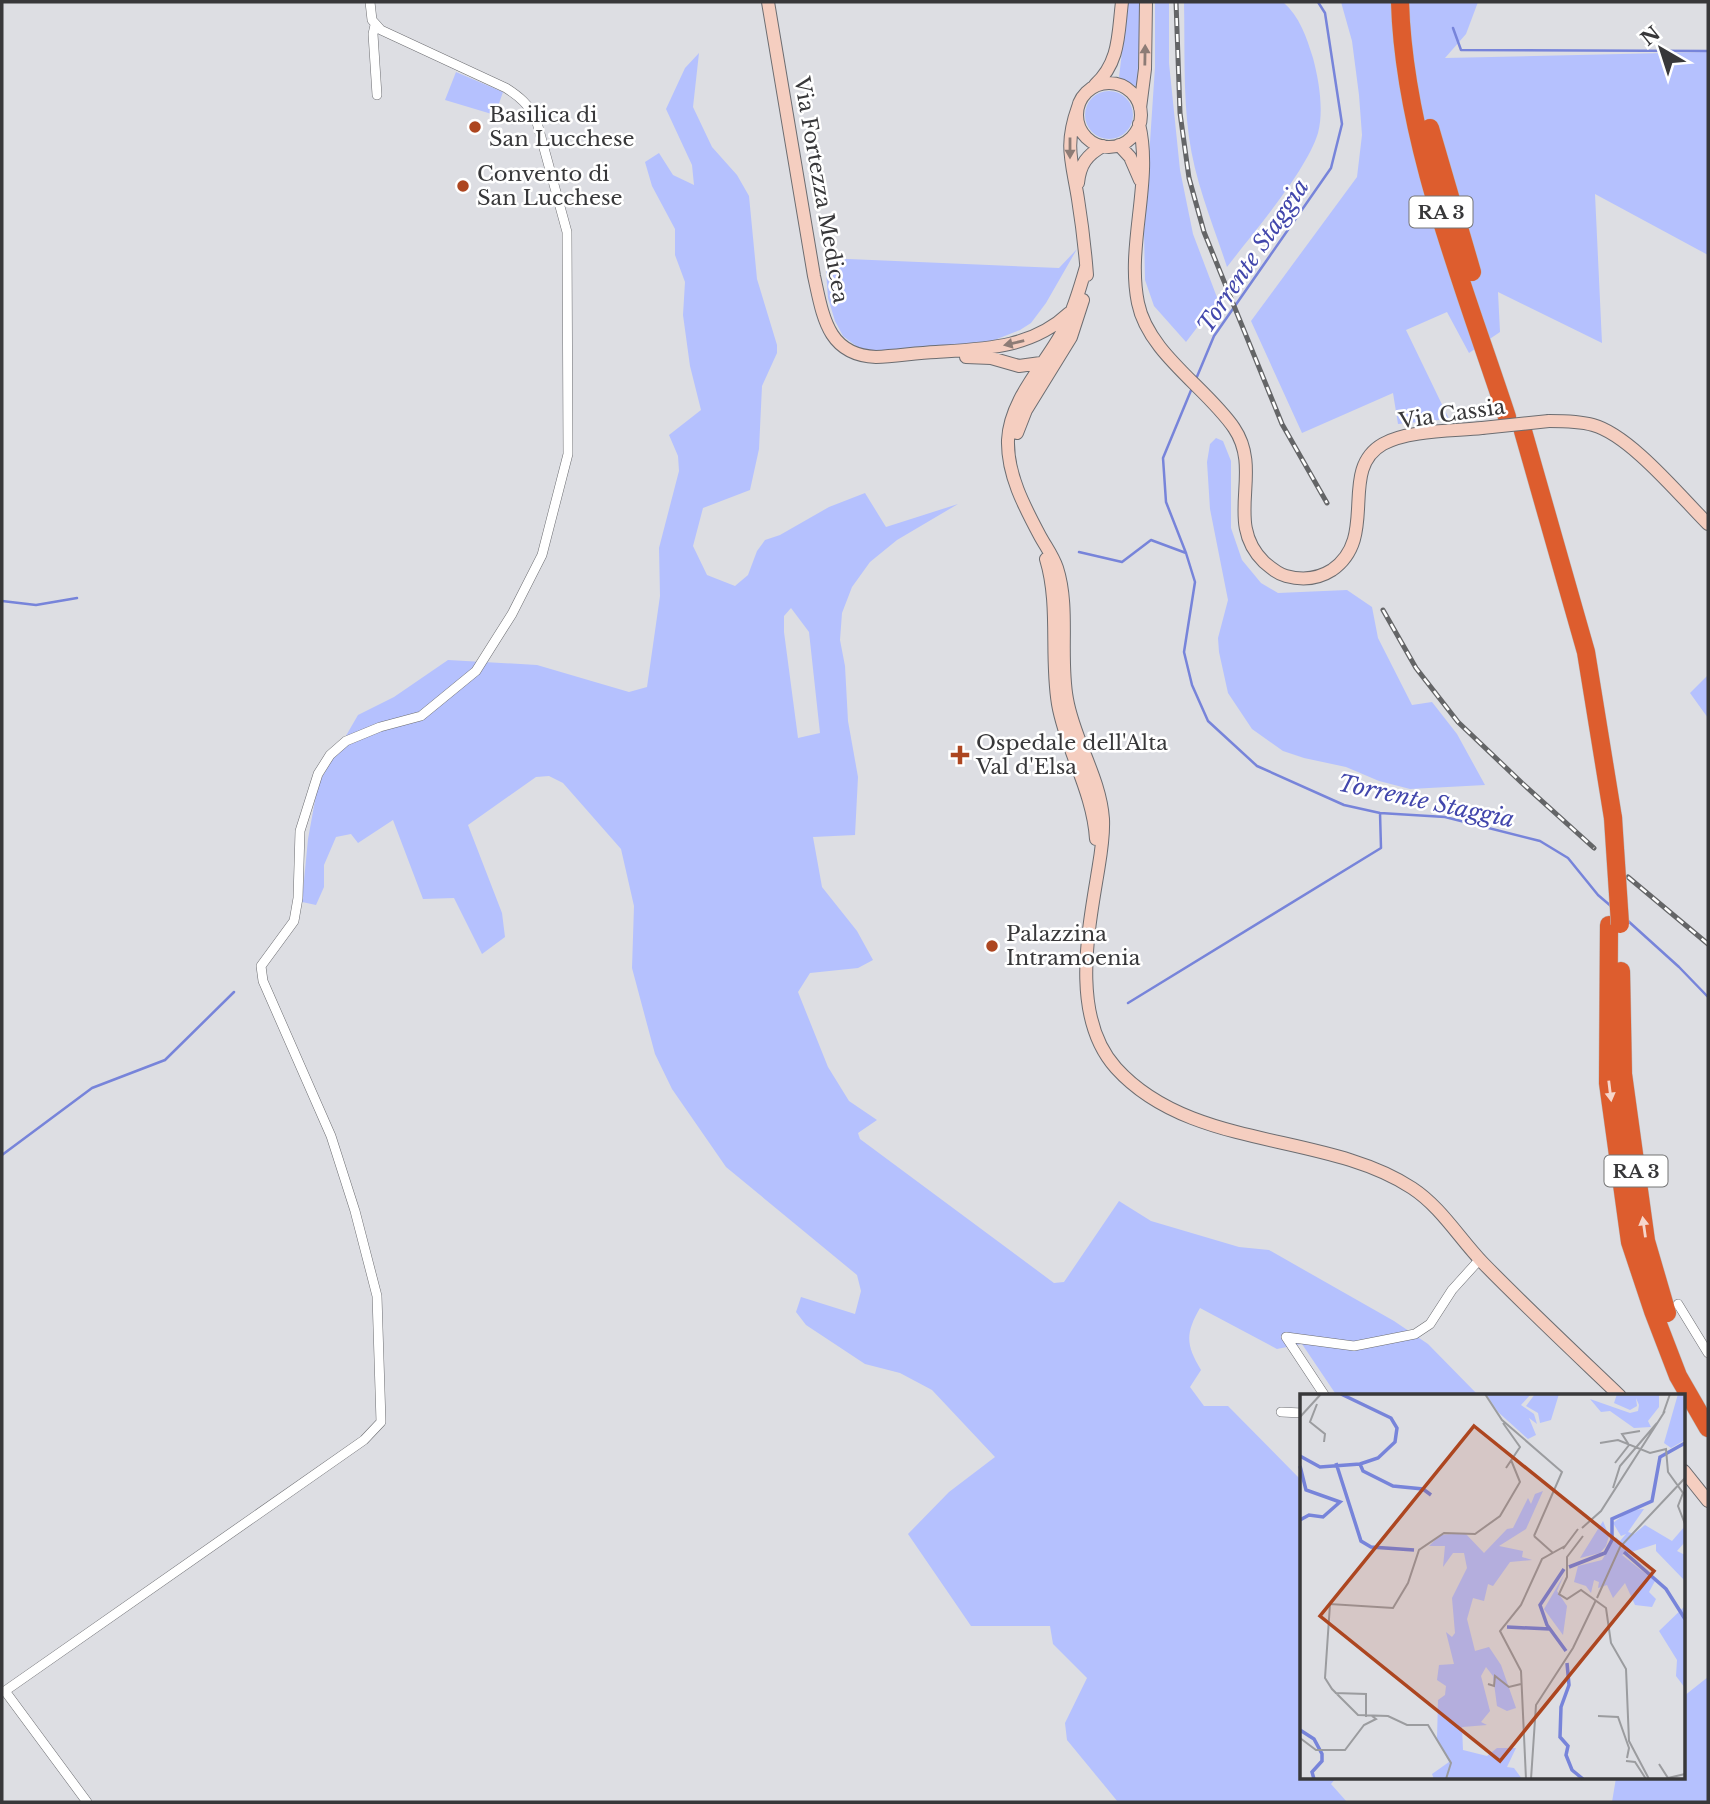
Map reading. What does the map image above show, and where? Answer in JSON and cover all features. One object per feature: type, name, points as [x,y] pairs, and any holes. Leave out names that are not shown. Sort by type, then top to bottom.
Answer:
[{"type":"highway","name":"RA 3","points":[[1400,2],[1409,84],[1423,155],[1515,424]]},
{"type":"highway","name":"RA 3","points":[[1410,2],[1419,79],[1435,151],[1515,424],[1586,652],[1607,819],[1623,1074],[1646,1241],[1663,1304],[1689,1371],[1708,1406]]},
{"type":"highway","name":"RA 3","points":[[1614,925],[1608,1083],[1630,1242],[1678,1376],[1708,1428]]},
{"type":"main road","name":"Via Fortezza Medicea","points":[[768,2],[821,309],[834,337],[856,355]]},
{"type":"main road","points":[[1020,491],[1016,453],[1019,425],[1068,344],[1084,298],[1086,267],[1077,190],[1070,160],[1072,123],[1081,99],[1104,77],[1113,61],[1122,2]]},
{"type":"main road","name":"Via Cassia","points":[[1146,2],[1139,124],[1142,136],[1136,262],[1138,302],[1142,319],[1169,355],[1240,437],[1246,462],[1243,521],[1249,542],[1270,567],[1282,575],[1298,579],[1317,577],[1343,560],[1355,537],[1358,524],[1362,467],[1370,454],[1382,444],[1403,437],[1549,421],[1591,424],[1610,433],[1645,461],[1708,524]]},
{"type":"main road","points":[[1093,87],[1103,83],[1122,86],[1137,99],[1140,108]]},
{"type":"main road","points":[[1078,107],[1077,117],[1085,136],[1103,146]]},
{"type":"main road","points":[[1077,190],[1082,163],[1090,154],[1103,146],[1119,145],[1135,133],[1139,124]]},
{"type":"main road","points":[[1119,145],[1133,163],[1141,183]]},
{"type":"main road","points":[[1086,267],[1063,331],[1015,412],[1008,439],[1012,476],[1041,538],[1053,557],[1061,583],[1068,705],[1101,804],[1103,835],[1087,967],[1088,1007],[1105,1052],[1128,1080],[1169,1108],[1237,1132],[1372,1167],[1414,1189],[1441,1213],[1480,1259],[1617,1394]]},
{"type":"main road","points":[[856,355],[888,356],[1011,345],[1043,333],[1072,310]]},
{"type":"main road","points":[[856,355],[879,362],[985,357],[1014,365],[1043,363],[1051,361],[1077,324]]},
{"type":"main road","points":[[1014,365],[1027,389]]},
{"type":"main road","points":[[1041,538],[1052,591],[1054,657],[1060,710],[1092,807],[1096,840],[1096,881]]},
{"type":"main road","points":[[1686,1474],[1708,1501]]},
{"type":"street","points":[[87,1802],[5,1691],[364,1440],[382,1422],[377,1296],[355,1211],[331,1136],[263,981],[261,967],[294,921],[298,898],[300,831],[318,774],[330,754],[346,741],[380,727],[421,716],[476,671],[512,614],[542,555],[568,454],[567,232],[542,136],[529,107],[521,97],[384,32],[375,25],[370,2]]},
{"type":"street","points":[[375,25],[373,34],[377,95]]},
{"type":"street","points":[[1324,1394],[1286,1336],[1354,1346],[1415,1334],[1430,1324],[1451,1290],[1480,1259]]},
{"type":"street","points":[[1678,1304],[1708,1353]]},
{"type":"street","points":[[1282,1412],[1300,1413]]},
{"type":"shaded area","points":[[1128,2],[1141,2],[1137,87],[1119,77]]},
{"type":"shaded area","points":[[1155,2],[1169,2],[1169,63],[1180,170],[1193,234],[1218,300],[1186,342],[1154,306],[1145,280],[1144,232],[1155,67]]},
{"type":"shaded area","points":[[1184,2],[1283,2],[1294,14],[1305,35],[1319,86],[1320,124],[1312,149],[1278,202],[1227,267],[1200,187],[1189,137],[1185,87]]},
{"type":"shaded area","points":[[1341,2],[1478,2],[1466,34],[1445,58],[1708,52],[1708,255],[1595,194],[1602,343],[1498,292],[1500,332],[1469,353],[1447,312],[1406,330],[1449,419],[1398,424],[1393,393],[1302,433],[1251,321],[1357,177],[1362,135],[1359,95],[1352,41]]},
{"type":"shaded area","points":[[699,53],[693,107],[712,147],[737,175],[749,196],[757,279],[777,345],[777,353],[762,386],[759,449],[750,490],[703,508],[693,546],[707,575],[735,586],[748,575],[757,551],[765,540],[780,535],[829,507],[865,493],[886,527],[958,504],[897,540],[870,562],[852,587],[842,613],[840,640],[845,666],[848,721],[858,777],[855,835],[813,837],[822,887],[857,931],[873,960],[858,968],[810,973],[798,992],[828,1067],[849,1101],[877,1120],[858,1133],[860,1139],[1054,1283],[1064,1282],[1119,1201],[1151,1221],[1239,1247],[1269,1250],[1394,1321],[1428,1344],[1477,1394],[1336,1394],[1302,1344],[1277,1349],[1200,1308],[1192,1325],[1190,1346],[1201,1370],[1190,1387],[1204,1406],[1228,1406],[1300,1479],[1300,1780],[1334,1780],[1331,1784],[1347,1802],[1118,1802],[1067,1740],[1065,1723],[1087,1678],[1053,1644],[1050,1626],[971,1626],[908,1534],[949,1492],[995,1457],[932,1390],[900,1373],[865,1364],[806,1325],[796,1312],[801,1297],[855,1314],[861,1291],[857,1275],[726,1167],[672,1089],[655,1054],[632,968],[634,906],[621,849],[563,783],[549,776],[536,777],[468,825],[502,913],[505,937],[482,954],[454,898],[423,899],[393,820],[358,843],[351,834],[336,837],[324,865],[324,887],[316,905],[302,902],[308,839],[318,784],[358,715],[394,697],[448,660],[537,665],[629,692],[647,687],[660,596],[659,548],[679,471],[678,456],[669,435],[701,410],[690,366],[683,315],[685,282],[675,255],[675,229],[652,186],[645,162],[659,153],[673,175],[694,185],[692,165],[666,109],[685,68]],"holes":[[[791,608],[809,632],[820,733],[798,738],[784,632],[784,616]]]},
{"type":"shaded area","points":[[456,72],[503,92],[495,115],[445,100]]},
{"type":"shaded area","points":[[1109,91],[1118,92],[1126,98],[1132,106],[1132,124],[1126,132],[1118,138],[1109,139],[1100,138],[1092,132],[1086,124],[1085,115],[1086,106],[1092,98],[1100,92]]},
{"type":"shaded area","points":[[1077,249],[1046,303],[1031,323],[992,341],[879,352],[860,349],[843,336],[828,298],[825,258],[1059,268]]},
{"type":"shaded area","points":[[1216,438],[1223,441],[1231,461],[1231,528],[1242,560],[1261,583],[1278,593],[1347,590],[1372,607],[1378,638],[1412,705],[1432,702],[1457,734],[1485,785],[1410,789],[1379,781],[1346,767],[1283,751],[1252,729],[1228,693],[1219,652],[1218,638],[1228,600],[1210,509],[1207,462],[1210,444]]},
{"type":"shaded area","points":[[1708,675],[1708,718],[1690,693]]},
{"type":"shaded area","points":[[1708,1677],[1708,1802],[1612,1802],[1616,1780],[1686,1780],[1686,1694]]},
{"type":"waterway","name":"Torrente Staggia","points":[[1196,379],[1214,336],[1331,168],[1342,124],[1325,13],[1318,2]]},
{"type":"waterway","points":[[1453,28],[1461,50],[1708,51]]},
{"type":"waterway","name":"Torrente Staggia","points":[[1192,388],[1163,458],[1166,502],[1195,582],[1184,652],[1192,685],[1208,721],[1257,766],[1344,805],[1380,813],[1445,817],[1540,841],[1568,858],[1598,895],[1612,907]]},
{"type":"waterway","points":[[1079,552],[1122,562],[1151,540],[1186,553]]},
{"type":"waterway","points":[[2,601],[36,605],[77,598]]},
{"type":"waterway","points":[[1128,1003],[1381,848],[1380,813]]},
{"type":"waterway","name":"Torrente Staggia","points":[[1627,920],[1708,997]]},
{"type":"waterway","points":[[2,1155],[92,1088],[165,1060],[234,992]]},
{"type":"railway","points":[[1176,2],[1180,113],[1189,178],[1204,232],[1282,424],[1327,503]]},
{"type":"railway","points":[[1383,610],[1416,668],[1458,722],[1594,848]]},
{"type":"railway","points":[[1628,877],[1708,944]]},
{"type":"place","name":"Basilica di San Lucchese","points":[[475,127]]},
{"type":"place","name":"Convento di San Lucchese","points":[[463,186]]},
{"type":"place","name":"Ospedale dell'Alta Val d'Elsa","points":[[960,755]]},
{"type":"place","name":"Palazzina Intramoenia","points":[[992,946]]}]
